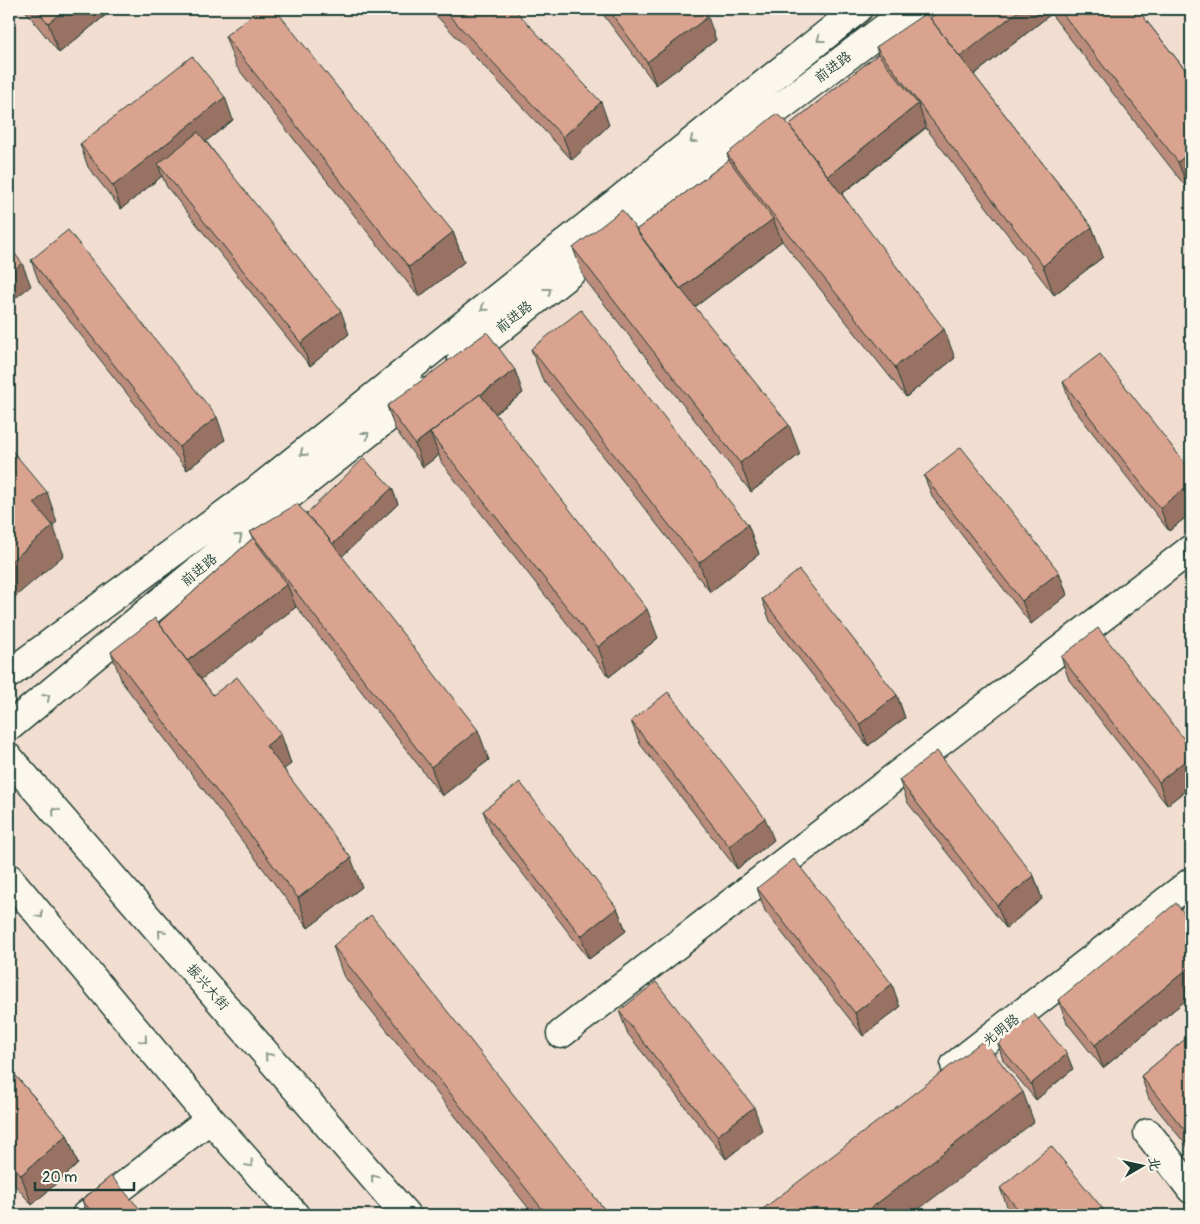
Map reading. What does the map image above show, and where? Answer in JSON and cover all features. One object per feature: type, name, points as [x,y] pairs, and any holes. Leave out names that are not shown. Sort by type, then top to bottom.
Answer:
[{"type":"street","name":"前进路","points":[[9,674],[256,491],[858,9]]},
{"type":"street","name":"前进路","points":[[9,727],[293,493],[759,123],[910,9]]},
{"type":"street","points":[[561,1034],[1191,548]]},
{"type":"street","name":"振兴大街","points":[[9,758],[406,1215]]},
{"type":"street","points":[[9,878],[210,1119],[295,1215]]},
{"type":"street","name":"光明路","points":[[934,1082],[1191,882]]},
{"type":"street","points":[[86,1215],[210,1119]]},
{"type":"street","points":[[1148,1133],[1191,1189]]},
{"type":"building","points":[[36,9],[66,9],[48,23]]},
{"type":"building","points":[[260,9],[275,9],[453,232],[409,267],[225,36]]},
{"type":"building","points":[[443,9],[514,9],[601,102],[563,137]]},
{"type":"building","points":[[608,9],[702,9],[708,17],[647,62]]},
{"type":"building","points":[[942,9],[1021,9],[960,57],[930,18]]},
{"type":"building","points":[[1059,9],[1137,9],[1191,77],[1191,151],[1178,162]]},
{"type":"building","points":[[926,13],[1092,227],[1043,266],[876,47]]},
{"type":"building","points":[[878,54],[918,104],[828,176],[789,125]]},
{"type":"building","points":[[192,56],[225,97],[113,186],[80,144]]},
{"type":"building","points":[[776,114],[785,120],[944,329],[895,367],[727,154]]},
{"type":"building","points":[[198,132],[341,311],[301,343],[158,164]]},
{"type":"building","points":[[729,160],[773,219],[680,289],[636,230]]},
{"type":"building","points":[[622,210],[676,283],[789,425],[740,463],[573,248]]},
{"type":"building","points":[[68,230],[217,417],[179,447],[31,260]]},
{"type":"building","points":[[9,246],[22,263],[9,274]]},
{"type":"building","points":[[581,310],[748,525],[699,563],[531,349]]},
{"type":"building","points":[[487,332],[515,370],[480,394],[415,444],[387,406]]},
{"type":"building","points":[[1100,354],[1191,471],[1191,483],[1160,508],[1063,382]]},
{"type":"building","points":[[480,394],[647,609],[598,647],[430,433]]},
{"type":"building","points":[[9,447],[47,492],[34,503],[53,526],[9,563]]},
{"type":"building","points":[[961,447],[1059,572],[1022,601],[924,476]]},
{"type":"building","points":[[364,458],[392,488],[333,544],[306,514]]},
{"type":"building","points":[[297,504],[325,534],[478,730],[431,767],[250,532]]},
{"type":"building","points":[[253,538],[287,584],[187,661],[159,623]]},
{"type":"building","points":[[1191,549],[1191,562],[1185,554]]},
{"type":"building","points":[[799,570],[897,695],[860,724],[762,599]]},
{"type":"building","points":[[155,618],[213,695],[237,677],[281,734],[266,746],[351,858],[298,898],[111,652]]},
{"type":"building","points":[[1098,628],[1191,748],[1191,756],[1159,782],[1061,657]]},
{"type":"building","points":[[668,692],[765,818],[729,846],[631,721]]},
{"type":"building","points":[[937,751],[1034,876],[997,905],[899,780]]},
{"type":"building","points":[[520,782],[617,908],[581,936],[483,811]]},
{"type":"building","points":[[794,859],[892,984],[855,1013],[757,888]]},
{"type":"building","points":[[1176,903],[1191,922],[1191,966],[1095,1045],[1058,1000]]},
{"type":"building","points":[[371,915],[605,1210],[598,1215],[547,1215],[333,946]]},
{"type":"building","points":[[656,982],[754,1107],[717,1136],[619,1011]]},
{"type":"building","points":[[1034,1014],[1067,1054],[1031,1084],[998,1044]]},
{"type":"building","points":[[1191,1034],[1191,1138],[1141,1076]]},
{"type":"building","points":[[984,1040],[1023,1092],[862,1215],[755,1215]]},
{"type":"building","points":[[9,1068],[67,1135],[21,1175],[9,1161]]},
{"type":"building","points":[[1051,1146],[1108,1215],[1023,1215],[1000,1188]]},
{"type":"building","points":[[111,1176],[145,1215],[94,1215],[82,1200]]}]
